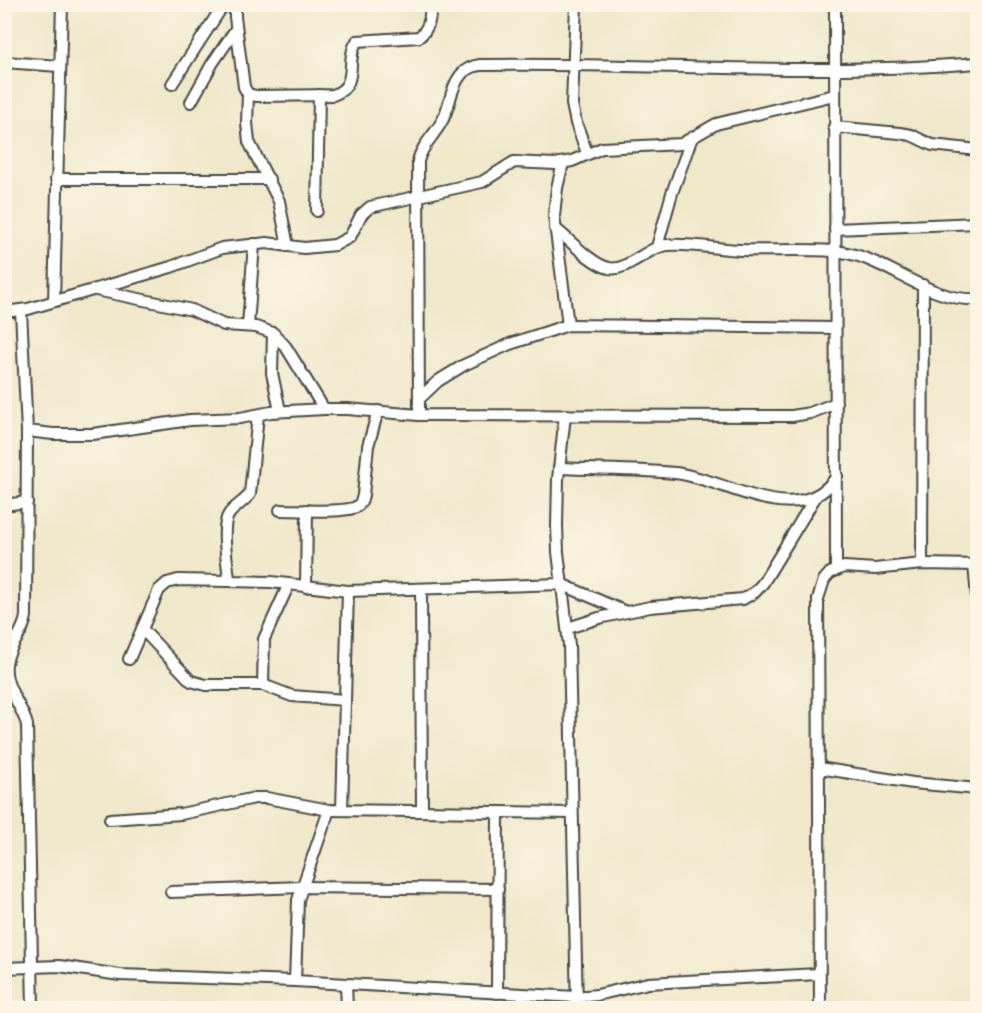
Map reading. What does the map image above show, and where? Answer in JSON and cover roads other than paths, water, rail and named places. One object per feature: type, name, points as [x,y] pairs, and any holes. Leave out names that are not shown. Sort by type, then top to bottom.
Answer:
[{"type":"street","points":[[54,301],[62,4]]},
{"type":"street","points":[[172,84],[224,4]]},
{"type":"street","points":[[235,4],[244,87],[248,94],[249,142],[282,210],[288,246]]},
{"type":"street","points":[[248,94],[255,96],[333,95],[345,89],[350,74],[353,49],[357,41],[418,37],[429,24],[431,4]]},
{"type":"street","points":[[576,4],[573,115],[587,153]]},
{"type":"street","points":[[835,4],[836,569]]},
{"type":"street","points":[[974,4],[978,24]]},
{"type":"street","points":[[191,102],[212,64],[236,28]]},
{"type":"street","points":[[4,62],[59,66]]},
{"type":"street","points":[[419,415],[418,162],[420,152],[443,120],[459,77],[472,66],[573,63],[835,70],[978,63]]},
{"type":"street","points":[[317,211],[319,95]]},
{"type":"street","points":[[4,312],[21,311],[93,290],[171,267],[222,248],[272,243],[314,248],[343,242],[350,237],[361,216],[370,207],[482,182],[514,162],[563,164],[572,162],[587,153],[611,146],[676,145],[722,122],[834,95]]},
{"type":"street","points":[[834,128],[900,133],[911,135],[932,145],[978,150]]},
{"type":"street","points":[[657,247],[690,140]]},
{"type":"street","points":[[563,164],[555,201],[555,228],[568,325]]},
{"type":"street","points":[[56,179],[268,179]]},
{"type":"street","points":[[835,229],[978,223]]},
{"type":"street","points":[[555,228],[597,262],[611,269],[624,266],[657,247],[670,245],[739,250],[835,251],[872,261],[954,298],[978,300]]},
{"type":"street","points":[[248,326],[254,244]]},
{"type":"street","points":[[922,564],[923,285]]},
{"type":"street","points":[[93,290],[192,310],[224,325],[256,327],[273,333],[286,346],[324,409]]},
{"type":"street","points":[[21,311],[27,430],[26,616],[24,629],[10,650],[6,665],[13,697],[24,714],[27,725],[33,1008]]},
{"type":"street","points":[[418,399],[438,381],[481,356],[568,325],[836,328]]},
{"type":"street","points":[[273,333],[272,373],[280,411]]},
{"type":"street","points":[[27,430],[53,434],[93,434],[158,423],[324,409],[419,415],[792,416],[810,413],[836,403]]},
{"type":"street","points":[[280,510],[351,508],[361,502],[368,446],[378,411]]},
{"type":"street","points":[[229,580],[226,521],[232,510],[246,500],[250,494],[258,415]]},
{"type":"street","points":[[565,415],[559,468],[557,526],[570,663],[576,1003]]},
{"type":"street","points":[[559,468],[675,473],[704,479],[764,499],[781,501],[816,496],[824,492],[837,475]]},
{"type":"street","points":[[568,628],[626,612],[682,603],[743,599],[755,592],[771,571],[816,496]]},
{"type":"street","points":[[4,505],[27,502]]},
{"type":"street","points":[[306,587],[307,510]]},
{"type":"street","points":[[820,1008],[818,599],[824,580],[836,569],[844,567],[884,569],[922,564],[976,565],[978,608]]},
{"type":"street","points":[[129,659],[159,590],[167,583],[178,580],[229,580],[348,591],[561,584],[626,612]]},
{"type":"street","points":[[263,685],[266,631],[289,584]]},
{"type":"street","points":[[421,589],[422,811]]},
{"type":"street","points":[[342,810],[348,591]]},
{"type":"street","points":[[142,629],[191,681],[206,685],[263,685],[292,696],[345,700]]},
{"type":"street","points":[[819,768],[913,783],[978,789]]},
{"type":"street","points":[[110,819],[181,814],[255,798],[267,798],[328,810],[572,813]]},
{"type":"street","points":[[295,981],[297,916],[301,887],[328,810]]},
{"type":"street","points":[[497,993],[498,812]]},
{"type":"street","points":[[171,892],[301,887],[498,889]]},
{"type":"street","points":[[4,968],[68,967],[120,975],[295,981],[497,993],[576,1003],[648,983],[819,974]]},
{"type":"street","points":[[346,984],[347,1008]]}]
